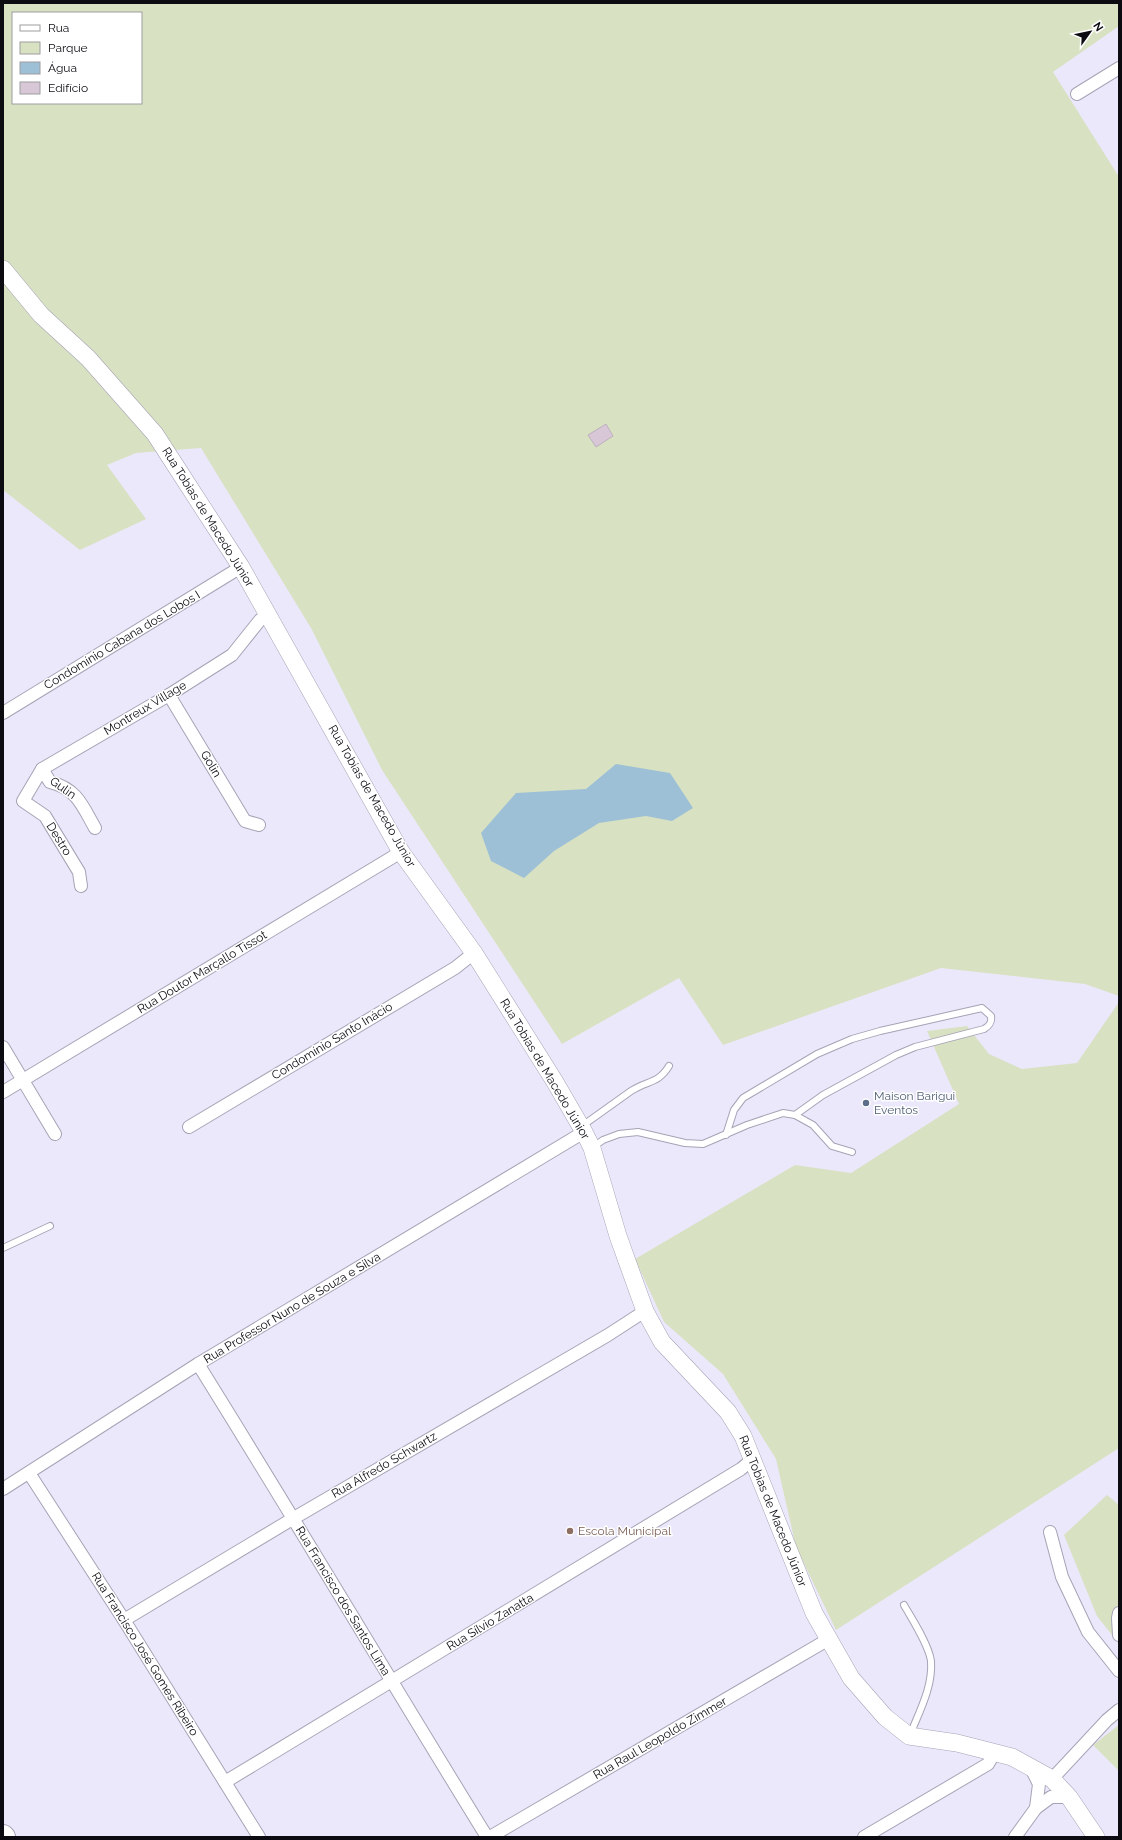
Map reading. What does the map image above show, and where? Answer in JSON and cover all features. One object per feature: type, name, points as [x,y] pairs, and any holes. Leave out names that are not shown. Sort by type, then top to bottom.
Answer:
[{"type":"street","points":[[1077,94],[1119,68]]},
{"type":"street","name":"Rua Tobias de Macedo Júnior","points":[[3,269],[41,315],[88,358],[155,434],[241,568],[401,852],[474,953],[555,1082],[592,1148],[618,1236],[645,1311],[662,1342],[728,1412],[743,1436],[814,1613],[851,1678],[885,1717],[909,1736]]},
{"type":"street","name":"Condomínio Cabana dos Lobos I","points":[[3,713],[241,568]]},
{"type":"street","name":"Montreux Village","points":[[23,801],[42,769],[169,695],[232,655],[260,620],[269,616]]},
{"type":"street","name":"Golin","points":[[169,695],[245,821],[259,825]]},
{"type":"street","name":"Gulin","points":[[42,769],[50,782],[60,784],[78,797],[95,828]]},
{"type":"street","name":"Destro","points":[[23,801],[45,816],[78,872],[81,886]]},
{"type":"street","name":"Rua Doutor Marçallo Tissot","points":[[3,1092],[401,852]]},
{"type":"street","name":"Condomínio Santo Inácio","points":[[189,1127],[455,968],[474,953]]},
{"type":"street","points":[[3,1047],[55,1134]]},
{"type":"street","name":"Rua Professor Nuno de Souza e Silva","points":[[3,1489],[198,1364],[582,1130]]},
{"type":"street","name":"Rua Alfredo Schwartz","points":[[124,1620],[294,1518],[608,1335],[645,1311]]},
{"type":"street","name":"Rua Francisco dos Santos Lima","points":[[198,1364],[294,1518],[390,1682],[489,1837]]},
{"type":"street","name":"Rua Sílvio Zanatta","points":[[225,1782],[741,1469],[753,1459]]},
{"type":"street","name":"Rua Francisco José Gomes Ribeiro","points":[[29,1473],[124,1620],[259,1837]]},
{"type":"street","points":[[1050,1532],[1062,1577],[1088,1632],[1119,1671]]},
{"type":"street","points":[[1119,1613],[1119,1635]]},
{"type":"street","name":"Rua Raul Leopoldo Zimmer","points":[[489,1837],[829,1639]]},
{"type":"street","points":[[1052,1779],[1106,1720],[1119,1710]]},
{"type":"street","points":[[909,1736],[957,1743],[1012,1757],[1052,1779],[1069,1797],[1096,1837]]},
{"type":"street","points":[[864,1837],[988,1764],[995,1752]]},
{"type":"street","points":[[1031,1768],[1039,1784],[1036,1808]]},
{"type":"street","points":[[1015,1837],[1036,1808],[1051,1797],[1069,1797]]},
{"type":"lane","points":[[726,1134],[734,1110],[743,1098],[817,1054],[852,1039],[880,1030],[982,1008],[991,1016],[992,1020],[989,1026],[984,1029],[915,1047],[896,1055],[823,1095],[795,1115]]},
{"type":"lane","points":[[582,1130],[634,1088],[660,1078],[670,1066]]},
{"type":"lane","points":[[592,1148],[603,1140],[619,1134],[638,1132],[686,1143],[703,1144],[747,1125],[782,1113],[795,1115],[813,1125],[832,1146],[852,1152]]},
{"type":"lane","points":[[3,1248],[50,1226]]},
{"type":"lane","points":[[904,1605],[919,1631],[931,1660],[929,1686],[909,1736]]},
{"type":"green space","points":[[3,3],[1119,3],[1119,26],[1053,72],[1119,177],[1119,996],[1085,984],[941,968],[723,1045],[679,978],[562,1044],[382,770],[311,628],[201,448],[136,453],[107,465],[146,519],[80,550],[3,490]]},
{"type":"green space","points":[[1119,1002],[1119,1448],[836,1630],[796,1547],[776,1459],[723,1374],[664,1322],[635,1259],[795,1165],[851,1173],[959,1104],[927,1031],[967,1026],[989,1054],[1022,1069],[1077,1063]]},
{"type":"green space","points":[[1107,1495],[1119,1505],[1119,1644],[1097,1616],[1064,1535]]},
{"type":"green space","points":[[1119,1725],[1119,1771],[1093,1745]]},
{"type":"water","points":[[616,764],[670,773],[693,808],[672,821],[646,816],[599,823],[554,851],[524,878],[491,861],[481,833],[516,793],[586,789]]},
{"type":"building","points":[[606,424],[613,436],[596,447],[588,435]]},
{"type":"place","name":"Maison Barigui Eventos","points":[[866,1103]]},
{"type":"place","name":"Escola Municipal","points":[[570,1531]]}]
